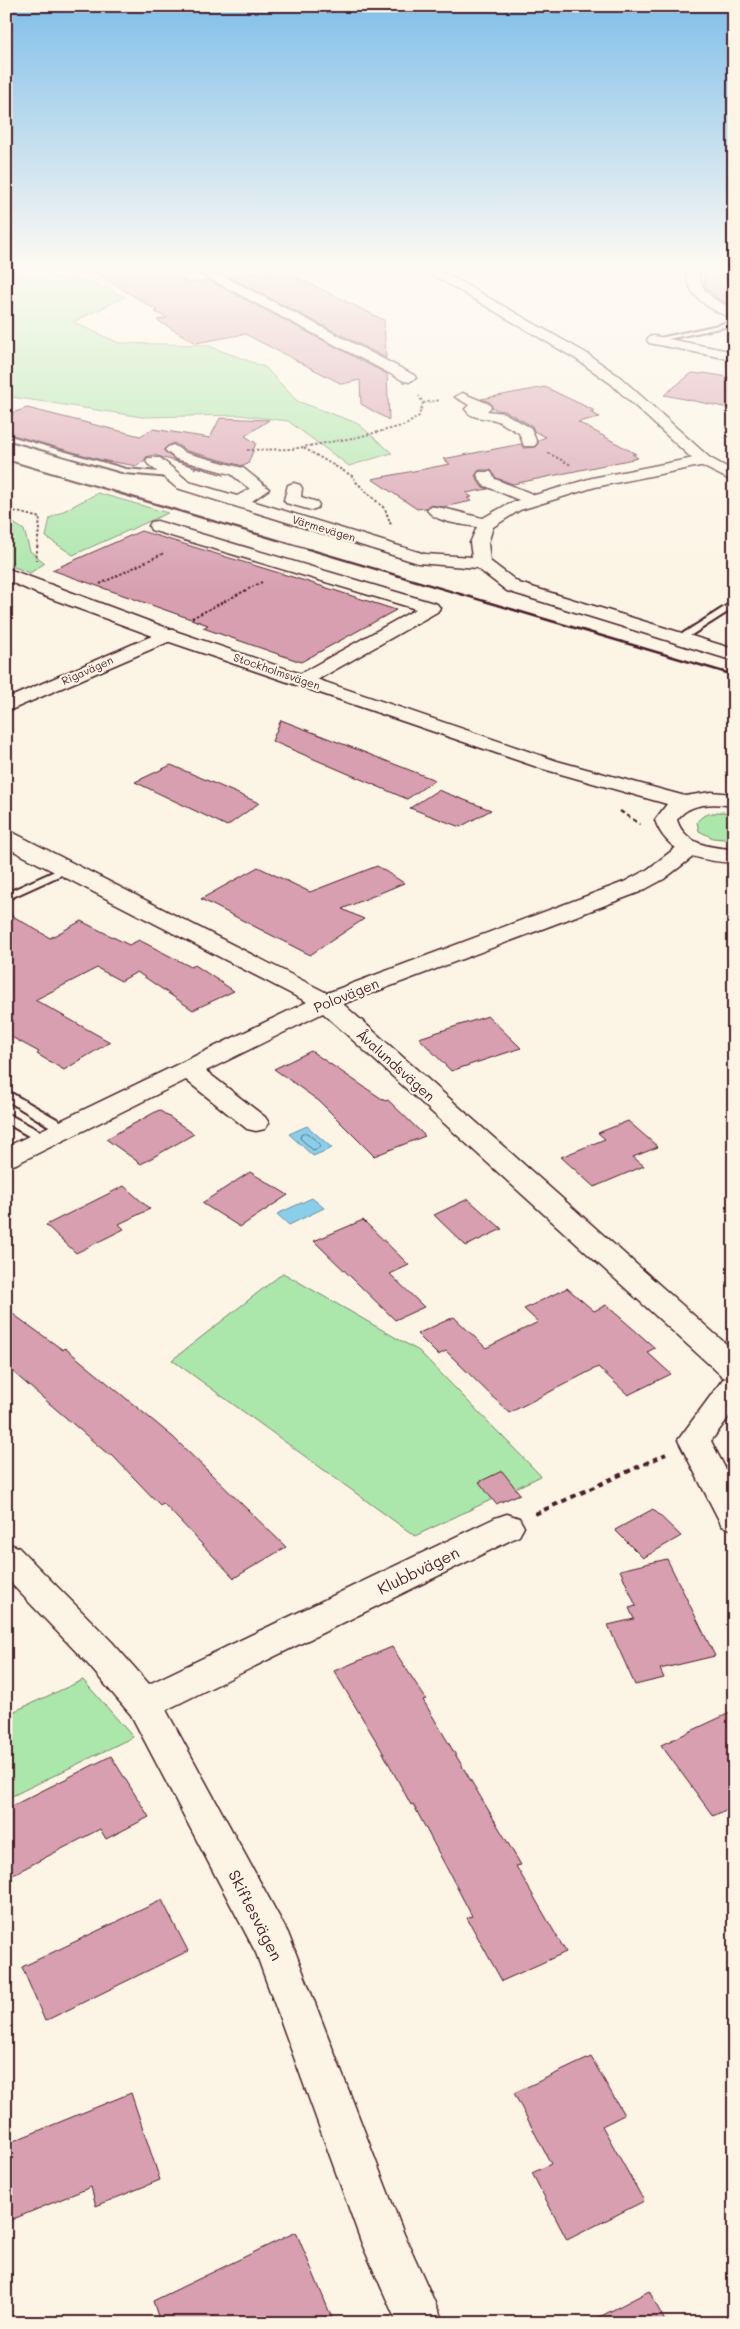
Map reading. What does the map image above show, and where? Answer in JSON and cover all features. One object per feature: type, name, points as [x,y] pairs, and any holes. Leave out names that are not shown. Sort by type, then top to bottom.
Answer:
[{"type":"street","points":[[610,377],[704,460],[734,477]]},
{"type":"street","points":[[462,397],[484,407],[472,409],[483,414],[500,416],[526,431],[529,443]]},
{"type":"street","points":[[173,450],[181,456],[237,471],[261,489],[258,491]]},
{"type":"street","name":"Värmevägen","points":[[189,458],[154,461],[183,485],[424,558],[482,563]]},
{"type":"street","points":[[704,460],[592,483],[514,507],[486,524],[479,544],[482,563],[513,587],[734,655]]},
{"type":"street","points":[[485,475],[488,482],[534,500]]},
{"type":"street","points":[[239,502],[258,491],[293,494],[311,505],[289,517]]},
{"type":"street","points":[[435,510],[448,516],[486,524]]},
{"type":"street","points":[[157,526],[431,608],[303,680]]},
{"type":"street","name":"Stockholmsvägen","points":[[6,574],[168,635],[550,765],[686,803]]},
{"type":"street","name":"Rigavägen","points":[[6,706],[168,635]]},
{"type":"street","name":"Stockholmsvägen","points":[[550,765],[666,820]]},
{"type":"street","points":[[732,799],[706,799],[686,803],[673,810],[666,820],[668,830],[676,840],[690,848],[707,853],[734,856]]},
{"type":"street","name":"Åvalundsvägen","points":[[6,838],[326,1002],[734,1368]]},
{"type":"street","name":"Polovägen","points":[[6,1158],[326,1002],[632,887],[656,874],[690,848]]},
{"type":"street","points":[[188,1069],[256,1123]]},
{"type":"street","points":[[734,1387],[694,1440],[734,1517]]},
{"type":"street","name":"Klubbvägen","points":[[144,1704],[507,1527]]},
{"type":"street","name":"Skiftesvägen","points":[[6,1556],[99,1652],[144,1704],[274,1946],[385,2244],[421,2323]]},
{"type":"lane","points":[[6,437],[126,471],[170,475]]},
{"type":"lane","points":[[679,638],[734,604]]},
{"type":"lane","points":[[6,898],[66,869]]},
{"type":"lane","points":[[6,1094],[54,1134]]},
{"type":"lane","points":[[6,1117],[54,1134]]},
{"type":"path","points":[[245,450],[303,447],[358,437],[406,425],[419,416],[423,403],[409,378]]},
{"type":"path","points":[[529,443],[577,468],[571,489]]},
{"type":"path","points":[[303,447],[354,477],[355,481],[385,509],[393,532],[376,544]]},
{"type":"path","points":[[6,509],[40,518]]},
{"type":"path","points":[[97,586],[172,549]]},
{"type":"path","points":[[189,619],[267,579]]},
{"type":"path","points":[[507,1527],[694,1440]]},
{"type":"green space","points":[[6,377],[274,377],[297,401],[357,423],[392,453],[349,466],[288,421],[240,415],[142,417],[6,396]]},
{"type":"green space","points":[[98,493],[168,513],[73,555],[46,537],[50,518]]},
{"type":"green space","points":[[6,518],[24,530],[30,551],[45,563],[30,573],[6,564]]},
{"type":"green space","points":[[723,812],[734,814],[734,840],[713,838],[699,831],[697,822],[702,817],[708,814]]},
{"type":"green space","points":[[283,1273],[419,1351],[541,1476],[415,1536],[172,1360]]},
{"type":"green space","points":[[83,1680],[133,1737],[6,1799],[6,1715]]},
{"type":"water","points":[[307,1126],[332,1148],[313,1156],[289,1134]]},
{"type":"water","points":[[312,1198],[324,1208],[289,1225],[277,1214]]},
{"type":"building","points":[[328,377],[387,377],[389,420],[361,404],[360,380],[342,384]]},
{"type":"building","points":[[687,377],[734,378],[734,409],[664,395]]},
{"type":"building","points":[[545,387],[595,411],[590,412],[600,417],[578,422],[636,454],[632,454],[638,458],[513,484],[496,478],[491,470],[479,470],[475,476],[481,486],[488,489],[466,493],[472,497],[467,498],[472,501],[443,507],[429,505],[426,508],[417,509],[372,479],[450,464],[443,459],[521,444],[524,448],[535,447],[538,444],[538,440],[546,437],[534,431],[532,426],[505,411],[493,408],[490,402],[481,399]]},
{"type":"building","points":[[27,408],[140,436],[153,429],[210,438],[220,418],[269,420],[245,436],[256,443],[248,464],[243,466],[187,451],[174,443],[164,449],[176,461],[197,467],[194,469],[195,467],[154,455],[146,457],[137,466],[101,460],[6,433],[6,415]]},
{"type":"building","points":[[141,531],[396,610],[301,662],[203,628],[208,625],[52,570]]},
{"type":"building","points":[[281,720],[435,780],[407,799],[272,741]]},
{"type":"building","points":[[171,765],[259,803],[227,826],[135,782]]},
{"type":"building","points":[[438,790],[491,810],[460,827],[410,808]]},
{"type":"building","points":[[377,866],[404,883],[342,909],[364,919],[310,955],[201,899],[258,867],[310,892]]},
{"type":"building","points":[[6,912],[50,938],[81,921],[129,945],[139,940],[191,967],[195,965],[234,991],[193,1010],[137,972],[121,981],[97,968],[35,1000],[110,1042],[64,1070],[37,1054],[39,1052],[6,1034]]},
{"type":"building","points":[[488,1016],[521,1048],[451,1071],[419,1038]]},
{"type":"building","points":[[311,1051],[385,1101],[388,1100],[425,1136],[374,1156],[319,1101],[274,1069]]},
{"type":"building","points":[[159,1110],[194,1134],[141,1164],[106,1139]]},
{"type":"building","points":[[628,1121],[658,1147],[633,1157],[644,1166],[594,1187],[561,1157],[605,1139],[598,1133]]},
{"type":"building","points":[[250,1172],[288,1195],[240,1227],[202,1203]]},
{"type":"building","points":[[124,1186],[150,1209],[119,1224],[124,1229],[76,1253],[46,1225]]},
{"type":"building","points":[[468,1199],[502,1229],[466,1246],[434,1215]]},
{"type":"building","points":[[363,1220],[409,1265],[390,1274],[424,1307],[395,1320],[314,1241]]},
{"type":"building","points":[[567,1288],[594,1311],[606,1305],[655,1348],[647,1352],[671,1374],[628,1395],[598,1367],[509,1413],[446,1351],[438,1355],[417,1334],[454,1317],[486,1348],[538,1322],[524,1309]]},
{"type":"building","points":[[6,1309],[63,1350],[65,1348],[173,1437],[286,1547],[234,1578],[163,1503],[160,1505],[111,1454],[109,1455],[6,1366]]},
{"type":"building","points":[[502,1471],[520,1494],[496,1504],[479,1482]]},
{"type":"building","points":[[653,1509],[681,1536],[643,1558],[615,1530]]},
{"type":"building","points":[[667,1559],[715,1656],[660,1669],[664,1678],[635,1685],[608,1625],[634,1619],[629,1608],[636,1606],[620,1570]]},
{"type":"building","points":[[392,1647],[426,1699],[423,1700],[521,1865],[516,1866],[566,1952],[502,1981],[467,1918],[472,1916],[413,1804],[411,1805],[381,1749],[334,1671]]},
{"type":"building","points":[[734,1711],[734,1806],[713,1816],[661,1745]]},
{"type":"building","points":[[111,1756],[149,1817],[106,1839],[100,1829],[6,1878],[6,1809]]},
{"type":"building","points":[[162,1900],[188,1951],[45,2021],[22,1967]]},
{"type":"building","points":[[591,2057],[624,2115],[602,2126],[644,2201],[567,2240],[532,2173],[551,2164],[514,2093]]},
{"type":"building","points":[[131,2093],[160,2180],[96,2206],[91,2187],[6,2222],[6,2144]]},
{"type":"building","points":[[296,2232],[334,2323],[160,2323],[153,2301]]},
{"type":"building","points":[[649,2291],[666,2323],[588,2323]]},
{"type":"railway","points":[[6,460],[119,493]]},
{"type":"railway","points":[[115,492],[734,675]]}]
